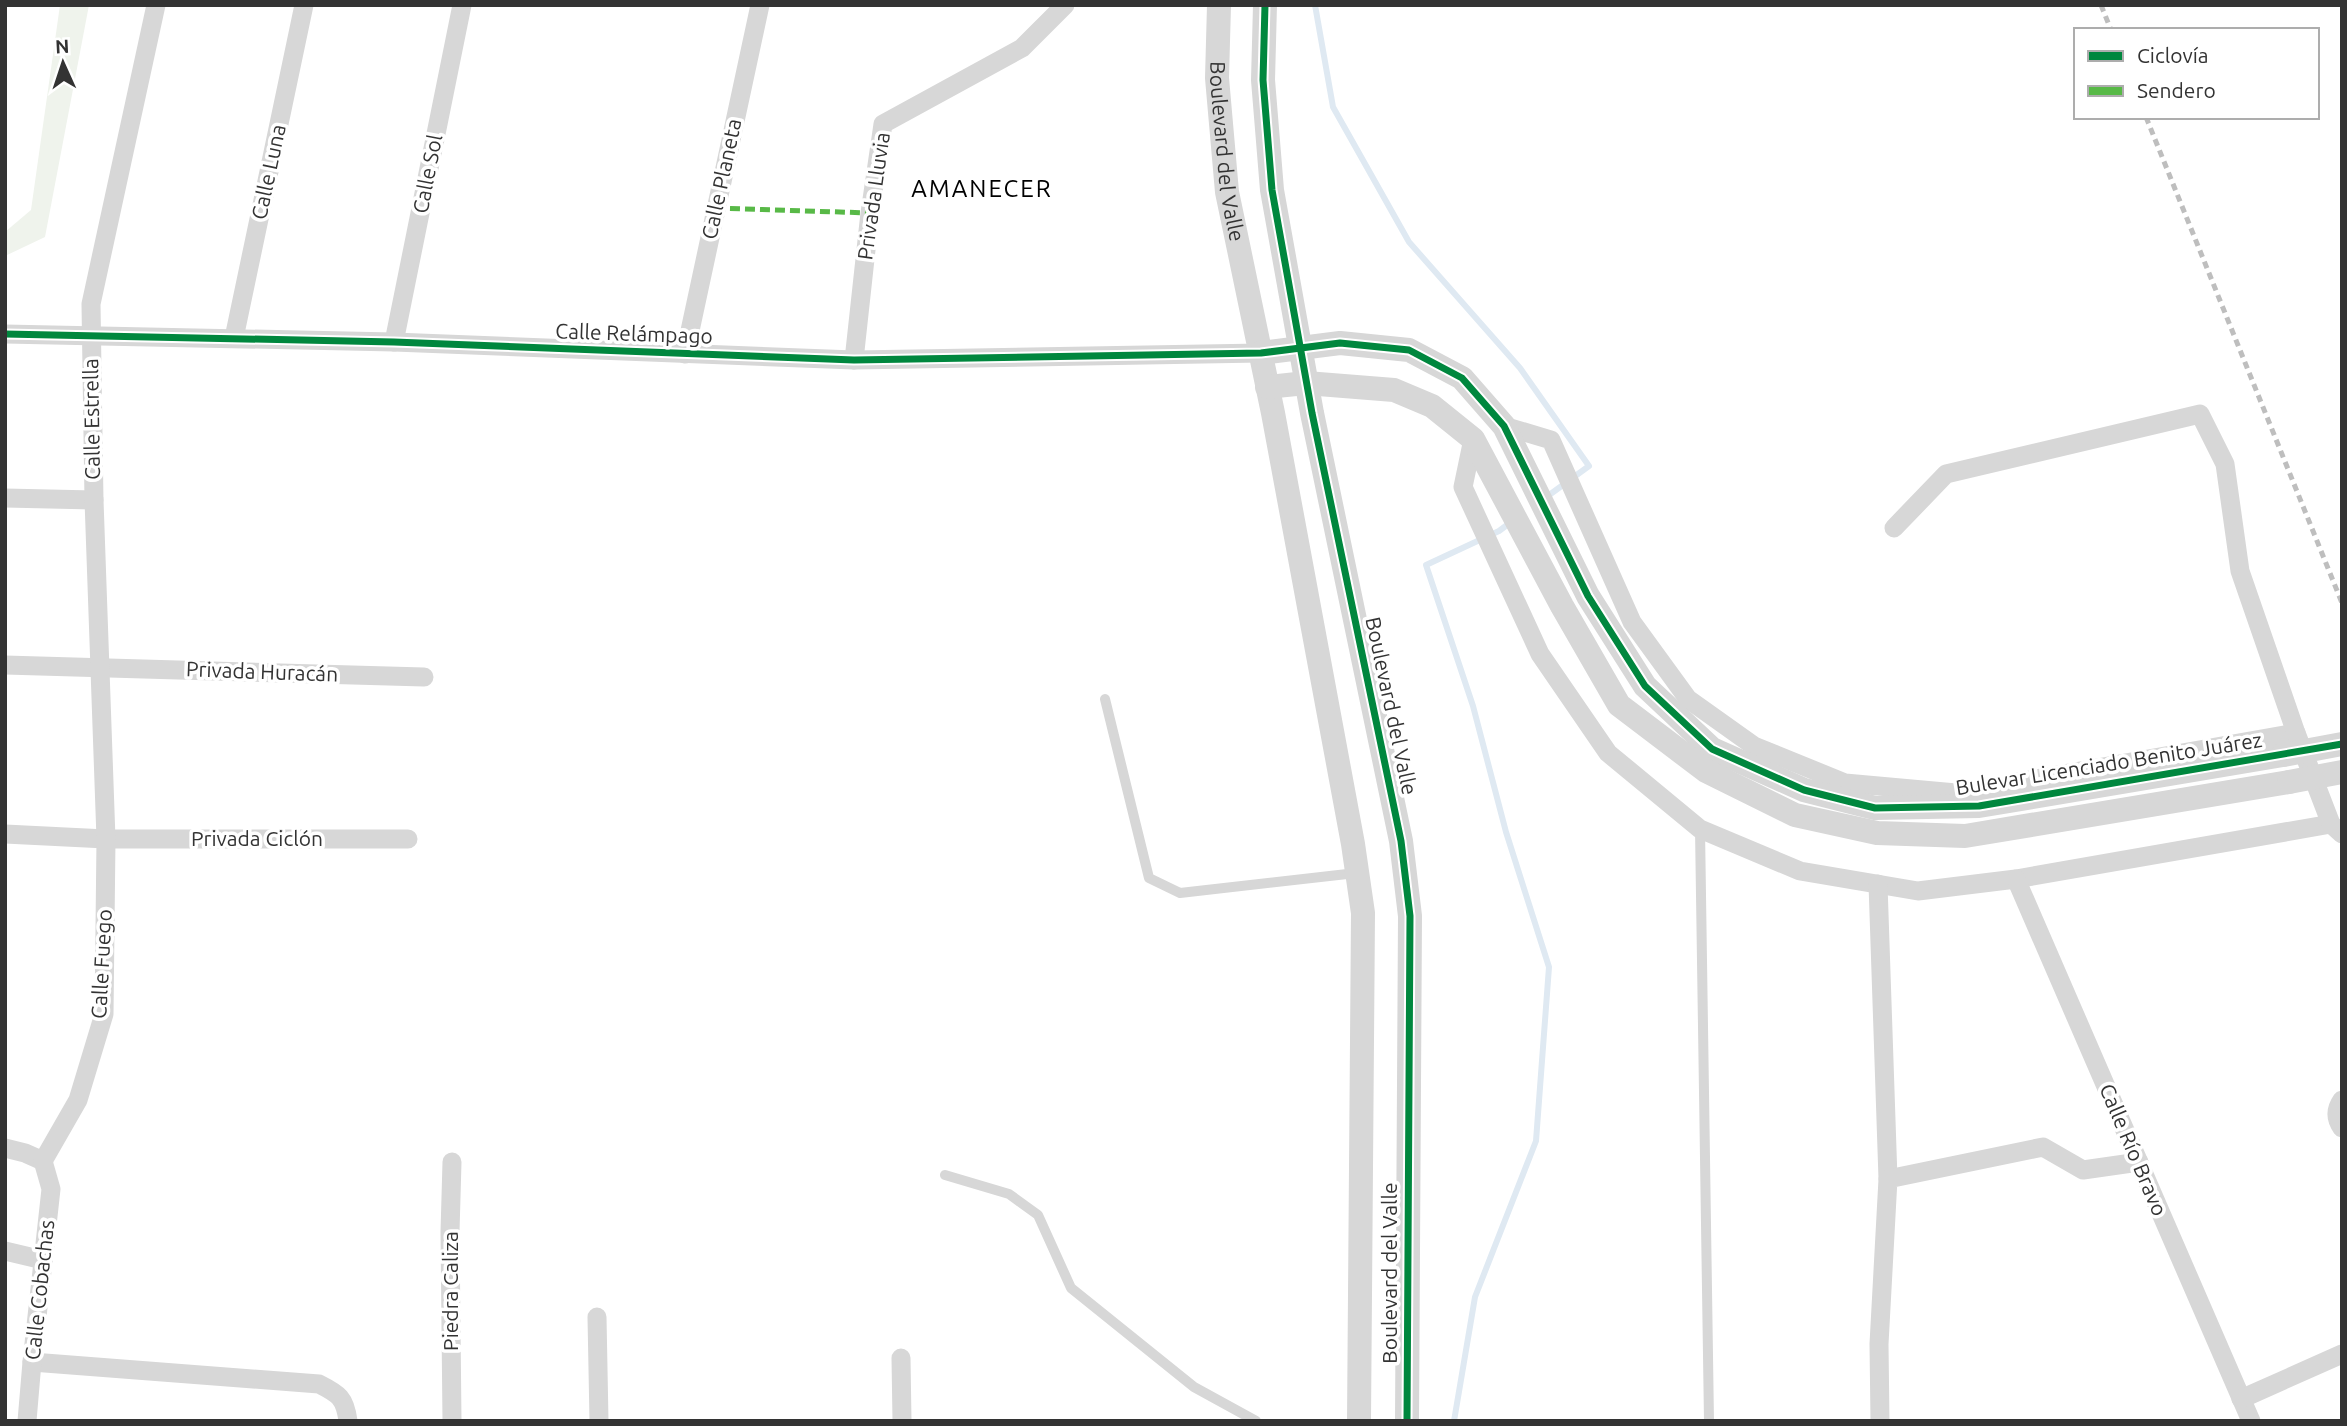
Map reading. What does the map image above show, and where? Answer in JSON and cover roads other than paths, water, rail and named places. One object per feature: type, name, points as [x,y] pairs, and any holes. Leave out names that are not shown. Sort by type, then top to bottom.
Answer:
[{"type":"street","name":"Calle Estrella","points":[[106,839],[94,500],[91,304],[156,5]]},
{"type":"street","name":"Calle Luna","points":[[234,338],[304,5]]},
{"type":"street","name":"Calle Sol","points":[[394,342],[462,5]]},
{"type":"street","name":"Calle Planeta","points":[[685,354],[760,5]]},
{"type":"street","name":"Privada Lluvia","points":[[854,360],[883,124],[1022,48],[1065,5]]},
{"type":"street","name":"Boulevard del Valle","points":[[1219,5],[1217,78],[1227,192],[1261,353],[1363,914],[1359,1421]]},
{"type":"street","name":"Boulevard del Valle","points":[[1265,5],[1263,80],[1272,190],[1306,383],[1401,841],[1410,916],[1407,1421]]},
{"type":"street","name":"Calle Relámpago","points":[[5,334],[394,342],[854,360],[1261,353]]},
{"type":"street","name":"Bulevar Licenciado Benito Juárez","points":[[1261,353],[1340,343],[1409,350],[1462,378],[1504,426],[1588,596],[1645,687],[1712,749],[1804,790],[1875,808],[1979,806],[2342,744]]},
{"type":"street","points":[[1267,387],[1306,383],[1394,390],[1432,406],[1473,439],[1562,606],[1619,705],[1706,771],[1795,815],[1877,834],[1965,836],[2342,772]]},
{"type":"street","points":[[1473,439],[1463,487],[1540,654],[1608,753],[1700,829],[1800,871],[1918,891],[2016,879],[2336,829],[2296,733],[2240,570],[2225,464],[2200,414],[1946,474],[1894,528]]},
{"type":"street","points":[[1504,426],[1551,440],[1632,622],[1688,699],[1754,747],[1845,783],[1956,793],[2296,733]]},
{"type":"street","points":[[5,498],[94,500]]},
{"type":"street","name":"Privada Huracán","points":[[5,665],[424,677]]},
{"type":"street","name":"Privada Ciclón","points":[[5,834],[106,839],[408,839]]},
{"type":"street","name":"Calle Fuego","points":[[43,1161],[78,1100],[104,1014],[106,839]]},
{"type":"street","name":"Calle Río Bravo","points":[[2016,879],[2251,1421]]},
{"type":"street","points":[[1878,884],[1888,1179],[1879,1344],[1880,1421]]},
{"type":"street","points":[[2342,1100],[2337,1108],[2337,1122],[2342,1128]]},
{"type":"street","points":[[1888,1179],[2043,1147],[2083,1170],[2139,1162]]},
{"type":"street","points":[[5,1148],[43,1161]]},
{"type":"street","name":"Calle Cobachas","points":[[27,1421],[51,1189],[43,1161]]},
{"type":"street","name":"Piedra Caliza","points":[[452,1162],[452,1421]]},
{"type":"street","points":[[5,1251],[43,1260]]},
{"type":"street","points":[[597,1317],[599,1421]]},
{"type":"street","points":[[2241,1399],[2342,1354]]},
{"type":"street","points":[[901,1357],[902,1421]]},
{"type":"street","points":[[32,1362],[319,1384],[337,1393],[346,1405],[348,1421]]},
{"type":"lane","points":[[1105,699],[1149,878],[1180,893],[1357,872]]},
{"type":"lane","points":[[1700,829],[1709,1421]]},
{"type":"lane","points":[[945,1175],[1009,1194],[1038,1214],[1071,1287],[1194,1387],[1256,1421]]},
{"type":"waterway","points":[[1315,5],[1333,107],[1409,242],[1520,368],[1589,466],[1545,498]]},
{"type":"waterway","points":[[1454,1421],[1475,1297],[1536,1141],[1549,967],[1506,832],[1473,706],[1426,565],[1499,531],[1511,522]]},
{"type":"railway","points":[[2101,5],[2110,28]]},
{"type":"railway","points":[[2147,119],[2342,603]]},
{"type":"district","name":"AMANECER","points":[[982,189]]}]
